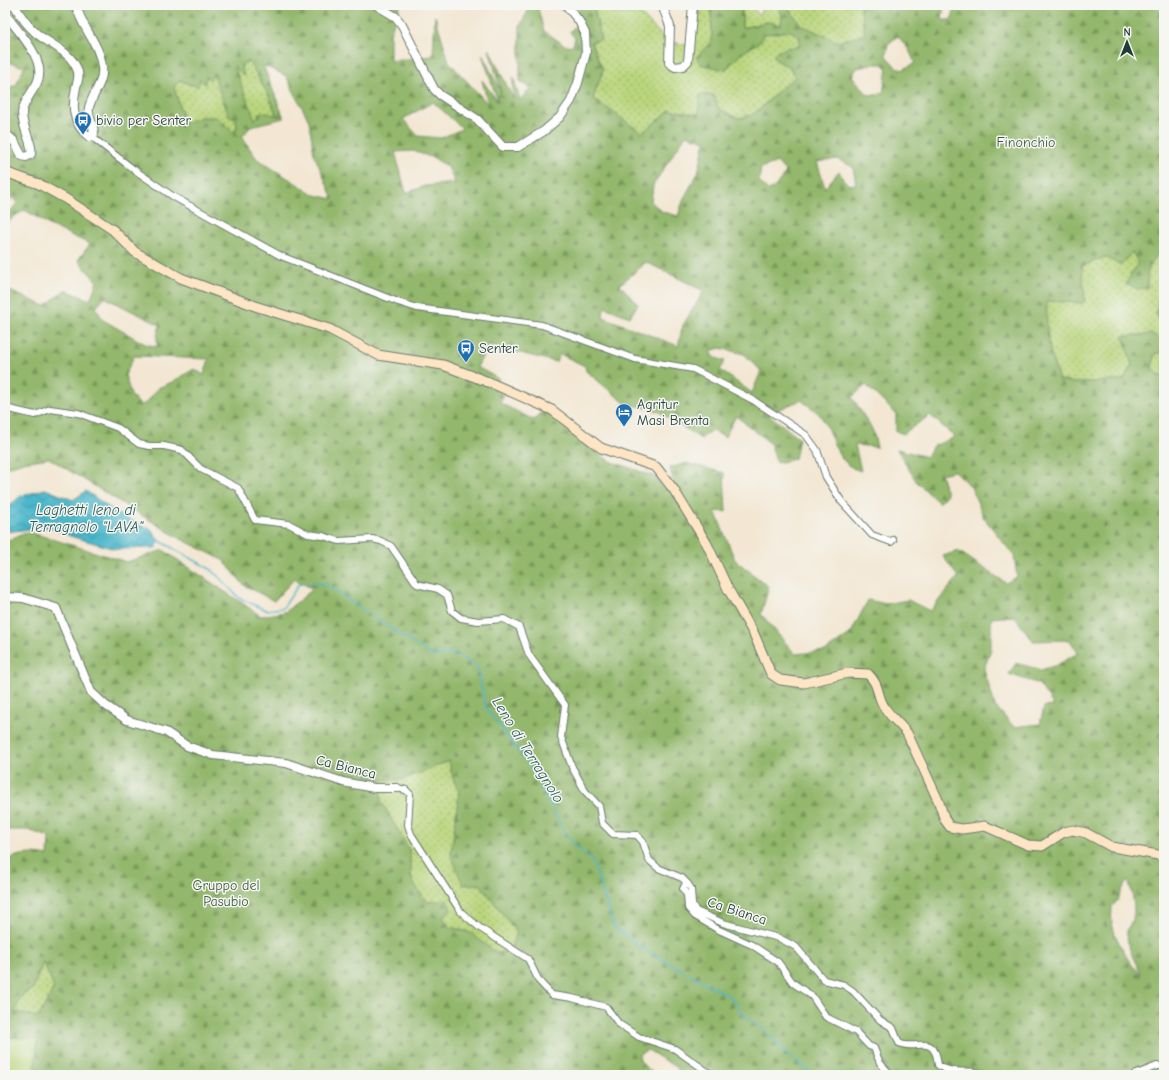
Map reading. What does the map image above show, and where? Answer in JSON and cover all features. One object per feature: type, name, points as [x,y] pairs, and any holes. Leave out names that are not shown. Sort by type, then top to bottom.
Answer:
[{"type":"main road","points":[[5,172],[39,184],[78,206],[113,230],[135,252],[181,278],[258,307],[329,329],[378,355],[443,365],[491,384],[552,410],[601,448],[656,467],[674,490],[707,544],[728,589],[754,634],[771,674],[780,680],[804,684],[848,673],[868,674],[876,682],[881,703],[889,716],[901,725],[907,733],[938,800],[945,820],[950,827],[962,829],[985,826],[1028,845],[1042,846],[1064,832],[1073,830],[1086,833],[1112,847],[1164,856]]},
{"type":"street","points":[[13,5],[36,33],[58,48],[70,59],[77,69],[78,78],[73,110],[79,128],[133,170],[174,197],[281,256],[398,302],[417,308],[542,325],[635,359],[693,369],[753,400],[806,435],[817,450],[826,477],[842,502],[872,535],[891,542],[893,540]]},
{"type":"street","points":[[76,5],[78,16],[100,55],[103,68],[102,79],[89,107],[90,118],[94,128],[94,134],[92,137]]},
{"type":"street","points":[[376,5],[396,17],[402,25],[434,88],[440,95],[477,120],[502,147],[518,147],[544,131],[560,117],[571,101],[578,83],[586,53],[584,33],[579,21],[566,5]]},
{"type":"street","points":[[662,5],[670,26],[669,63],[675,67],[683,66],[688,61],[693,5]]},
{"type":"street","points":[[5,14],[37,59],[40,69],[38,81],[26,100],[22,112],[23,127],[32,146],[31,154],[26,157],[22,156],[14,141],[5,133]]},
{"type":"street","points":[[5,408],[35,415],[50,409],[78,413],[118,428],[139,444],[164,446],[182,450],[201,469],[238,488],[255,520],[289,524],[308,534],[323,536],[339,541],[382,540],[391,546],[417,584],[438,589],[447,595],[452,611],[461,618],[478,621],[504,620],[519,627],[529,655],[565,705],[561,737],[572,767],[585,791],[599,806],[602,823],[613,834],[637,836],[643,842],[649,860],[658,868],[682,878],[686,883]]},
{"type":"street","name":"Ca Bianca","points":[[5,597],[23,598],[56,608],[91,692],[105,705],[126,720],[166,732],[187,746],[213,755],[286,763],[343,782],[374,788],[397,788],[406,790],[410,794],[408,825],[411,834],[461,912],[480,928],[528,959],[539,981],[552,995],[572,998],[606,1008],[619,1024],[639,1037],[675,1049],[712,1075]]},
{"type":"street","name":"Ca Bianca","points":[[891,1075],[880,1063],[874,1048],[869,1046],[856,1032],[826,1017],[812,996],[793,983],[778,962],[752,945],[717,929],[695,916],[688,908],[687,895],[683,888],[686,883],[691,889],[692,904],[696,911],[723,923],[779,938],[796,947],[824,980],[844,985],[853,991],[880,1020],[893,1028],[898,1044],[904,1046],[920,1044],[932,1047],[937,1054],[938,1065],[942,1068],[961,1073],[982,1072],[988,1075]]},
{"type":"street","points":[[1134,1075],[1157,1066],[1164,1066]]},
{"type":"green space","points":[[5,5],[400,5],[390,34],[390,61],[433,56],[435,16],[449,62],[488,104],[482,80],[498,102],[482,54],[501,92],[489,49],[513,98],[513,77],[520,100],[530,88],[520,81],[520,26],[528,11],[528,5],[537,5],[544,31],[566,46],[573,45],[575,38],[570,32],[582,18],[571,5],[592,5],[601,40],[591,42],[603,70],[593,98],[642,133],[670,110],[699,114],[700,95],[714,95],[718,108],[738,118],[745,117],[760,109],[781,88],[795,78],[790,68],[776,60],[773,54],[786,48],[799,47],[800,37],[791,31],[764,34],[761,41],[742,53],[725,70],[700,64],[696,57],[712,41],[711,5],[742,5],[742,28],[768,22],[781,25],[782,16],[779,5],[786,5],[801,25],[838,42],[865,34],[860,5],[944,5],[942,20],[951,20],[956,5],[1164,5],[1164,248],[1161,248],[1148,270],[1147,288],[1138,289],[1126,284],[1138,262],[1132,252],[1121,265],[1105,257],[1082,266],[1085,301],[1083,303],[1047,301],[1047,332],[1052,360],[1059,380],[1075,383],[1124,380],[1132,364],[1123,336],[1153,334],[1164,342],[1164,351],[1154,355],[1152,370],[1164,377],[1164,1075],[1079,1075],[1073,1072],[1071,1075],[675,1075],[678,1074],[677,1068],[648,1050],[640,1053],[639,1058],[641,1062],[646,1068],[653,1072],[665,1075],[5,1075],[5,861],[16,856],[26,854],[48,856],[49,837],[28,830],[5,830],[5,541],[29,532],[127,562],[163,550],[261,616],[285,612],[313,589],[294,579],[274,601],[244,585],[223,560],[177,537],[49,458],[23,462],[5,468],[5,292],[10,291],[45,306],[65,290],[90,300],[97,282],[78,260],[90,244],[49,225],[25,210],[13,217],[5,227],[5,218],[18,202],[5,194],[5,87],[16,86],[24,67],[5,61]],"holes":[[[898,36],[909,50],[915,63],[902,70],[896,67],[886,56],[888,44]],[[249,61],[269,96],[277,116],[268,113],[260,113],[255,120],[234,66],[244,76],[241,65]],[[882,64],[887,69],[883,93],[868,95],[852,76],[857,68]],[[263,65],[286,76],[309,121],[314,154],[333,199],[315,195],[257,159],[242,137],[251,126],[284,118]],[[213,74],[229,116],[236,118],[237,128],[234,133],[216,117],[201,117],[184,123],[174,87],[179,80],[198,87],[200,79],[205,84],[206,76],[210,80]],[[433,102],[462,128],[441,138],[418,136],[403,119]],[[686,135],[705,141],[698,173],[684,198],[678,216],[663,212],[651,202],[653,185]],[[413,151],[434,158],[448,167],[455,183],[425,186],[406,193],[395,152]],[[837,159],[853,167],[856,184],[849,185],[842,178],[839,171],[825,188],[817,162]],[[777,162],[786,172],[775,187],[769,191],[759,181],[761,168]],[[646,262],[704,291],[683,325],[678,346],[603,317],[604,307],[630,317],[638,304],[620,285]],[[104,297],[160,325],[157,337],[157,347],[145,344],[103,320],[96,308]],[[489,345],[556,362],[560,354],[585,366],[586,371],[625,403],[658,411],[701,439],[711,430],[725,437],[736,416],[770,443],[777,463],[795,459],[799,438],[769,415],[801,400],[820,415],[841,457],[846,463],[861,471],[855,445],[877,447],[873,431],[852,397],[866,385],[896,414],[896,431],[903,434],[930,415],[955,437],[932,447],[927,457],[897,449],[916,481],[939,503],[947,494],[941,474],[954,471],[971,487],[984,518],[1014,556],[1017,577],[1006,583],[958,551],[943,556],[958,577],[930,611],[908,600],[886,604],[868,600],[851,633],[826,651],[795,654],[761,614],[769,587],[735,560],[715,511],[726,512],[724,473],[687,463],[670,468],[674,484],[664,490],[656,477],[610,461],[584,444],[544,410],[534,420],[500,403],[504,395],[492,389],[499,379],[477,367]],[[720,348],[744,354],[761,371],[752,393],[720,370],[725,361],[713,357],[710,351]],[[134,356],[209,359],[204,375],[194,369],[172,382],[158,388],[149,400],[141,406],[131,395],[125,375]],[[1014,616],[1033,641],[1070,640],[1078,653],[1057,665],[1041,670],[1016,663],[1009,674],[1039,684],[1054,706],[1044,707],[1040,724],[1014,727],[995,706],[984,669],[991,649],[991,618]],[[449,761],[453,778],[459,792],[451,855],[463,885],[480,884],[517,932],[509,951],[496,953],[471,933],[450,927],[442,917],[451,910],[447,900],[427,902],[412,881],[409,850],[381,801],[380,780],[404,779]],[[1128,881],[1134,904],[1134,914],[1127,933],[1132,955],[1141,974],[1127,958],[1115,935],[1113,928],[1112,906],[1118,900],[1125,884]],[[43,962],[54,987],[39,1017],[14,1012],[24,993],[33,989]]]},
{"type":"green space","points":[[592,5],[608,5],[613,13],[641,14],[668,42],[691,45],[695,5],[711,5],[712,41],[725,70],[742,53],[761,41],[764,34],[791,31],[800,37],[799,47],[786,48],[776,60],[790,68],[795,78],[752,115],[738,118],[718,108],[700,95],[699,114],[670,110],[642,133],[593,98],[603,70],[590,41],[601,39]]},
{"type":"green space","points":[[742,5],[754,5],[752,7],[759,15],[764,5],[779,5],[782,16],[781,25],[768,22],[742,28]]},
{"type":"green space","points":[[786,5],[860,5],[865,34],[838,42],[801,25]]},
{"type":"green space","points":[[249,61],[269,96],[277,117],[255,121],[233,64],[244,75],[241,65]]},
{"type":"green space","points":[[213,74],[236,118],[237,128],[233,133],[224,123],[201,117],[184,123],[174,87],[179,80],[191,85],[200,78]]},
{"type":"green space","points":[[1161,247],[1164,248],[1164,281],[1158,300],[1160,323],[1164,325],[1164,342],[1153,334],[1132,364],[1124,380],[1075,383],[1059,380],[1052,360],[1048,341],[1046,301],[1083,303],[1085,301],[1082,266],[1105,257],[1132,252],[1138,262],[1148,270]]},
{"type":"green space","points":[[1164,281],[1164,325],[1160,323],[1156,313]]},
{"type":"green space","points":[[1164,351],[1164,377],[1162,377],[1152,370],[1154,355]]},
{"type":"green space","points":[[449,761],[453,778],[459,792],[451,855],[480,884],[517,933],[509,951],[496,954],[471,933],[450,927],[442,916],[427,903],[412,881],[409,850],[381,801],[380,780],[404,779]]},
{"type":"green space","points":[[43,962],[54,987],[39,1017],[13,1012],[24,993],[33,989]]},
{"type":"green space","points":[[5,1037],[37,1039],[35,1075],[5,1075]]},
{"type":"water","name":"Laghetti leno di Terragnolo \"LAVA\"","points":[[45,489],[73,500],[86,491],[118,514],[152,530],[159,541],[156,548],[115,549],[70,536],[48,527],[5,532],[5,509],[21,496]]},
{"type":"waterway","name":"Leno di Terragnolo","points":[[158,540],[212,570],[239,598],[266,610],[283,608],[299,584],[325,584],[432,656],[452,653],[477,667],[486,708],[529,765],[560,824],[572,842],[593,862],[614,927],[642,948],[731,997],[742,1014],[772,1037],[787,1055],[815,1075]]},
{"type":"place","name":"bivio per Senter","points":[[83,135]]},
{"type":"place","name":"Senter","points":[[466,363]]},
{"type":"place","name":"Agritur Masi Brenta","points":[[624,427]]},
{"type":"park label","name":"Finonchio","points":[[1026,142]]},
{"type":"park label","name":"Gruppo del Pasubio","points":[[226,894]]}]
